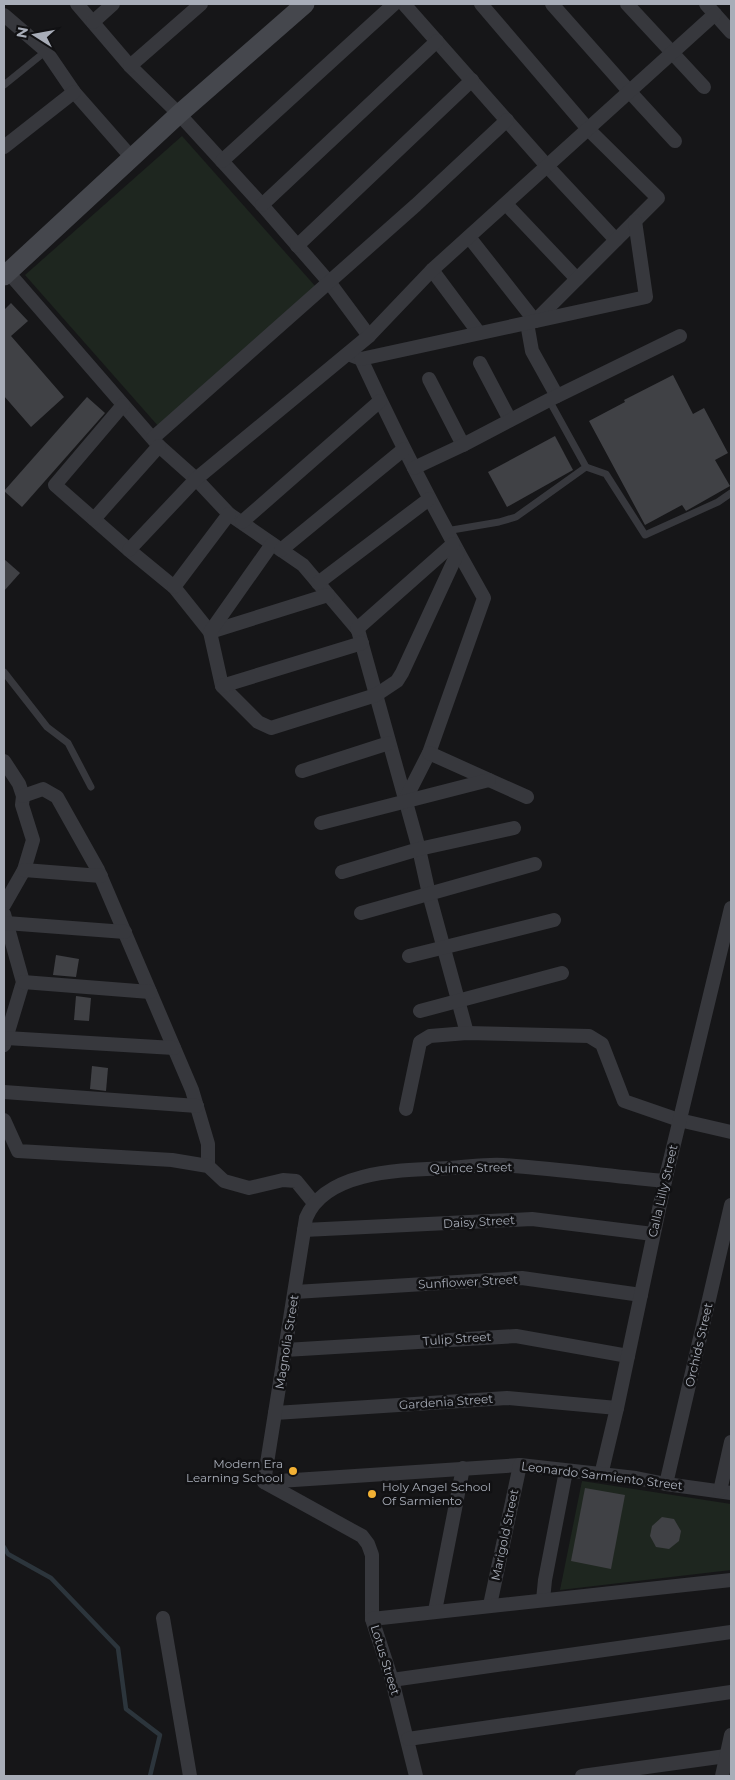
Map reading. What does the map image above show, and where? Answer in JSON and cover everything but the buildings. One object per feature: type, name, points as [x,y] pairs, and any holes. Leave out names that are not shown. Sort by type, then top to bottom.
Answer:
[{"type":"street","points":[[76,4],[130,66],[179,114],[262,205],[328,282],[369,336]]},
{"type":"street","points":[[93,22],[113,4]]},
{"type":"street","points":[[130,66],[200,4]]},
{"type":"street","points":[[305,4],[179,114],[6,274],[156,442],[196,479],[229,514],[303,565],[357,629],[419,849],[466,1033]]},
{"type":"street","points":[[222,161],[394,4]]},
{"type":"street","points":[[404,4],[547,166],[616,240]]},
{"type":"street","points":[[481,4],[588,129],[658,198],[531,322]]},
{"type":"street","points":[[552,4],[675,141]]},
{"type":"street","points":[[627,4],[704,87]]},
{"type":"street","points":[[129,550],[196,479],[354,356],[369,336],[432,270],[672,52],[710,9],[731,32]]},
{"type":"street","points":[[4,15],[46,51],[74,92],[132,158]]},
{"type":"street","points":[[262,205],[437,41]]},
{"type":"street","points":[[297,246],[472,80]]},
{"type":"street","points":[[4,147],[74,92]]},
{"type":"street","points":[[94,519],[156,442],[328,282],[416,205],[507,120]]},
{"type":"street","points":[[506,204],[577,279]]},
{"type":"street","points":[[354,356],[479,333],[646,297],[635,221]]},
{"type":"street","points":[[469,237],[531,322],[532,351],[553,398]]},
{"type":"street","points":[[432,270],[479,333]]},
{"type":"street","points":[[414,468],[680,336]]},
{"type":"street","points":[[354,356],[380,401],[446,531],[484,598],[429,753],[405,800]]},
{"type":"street","points":[[480,363],[510,420]]},
{"type":"street","points":[[429,379],[463,445]]},
{"type":"street","points":[[242,522],[380,401]]},
{"type":"street","points":[[123,405],[55,485],[174,587],[210,632],[222,686],[258,722],[271,728],[376,695],[397,681],[402,674],[456,548]]},
{"type":"street","points":[[210,632],[276,547],[404,449]]},
{"type":"street","points":[[318,583],[429,499]]},
{"type":"street","points":[[174,587],[229,514]]},
{"type":"street","points":[[357,629],[456,548]]},
{"type":"street","points":[[210,632],[328,595]]},
{"type":"street","points":[[222,686],[362,643]]},
{"type":"street","points":[[302,771],[389,743]]},
{"type":"street","points":[[429,753],[527,797]]},
{"type":"street","points":[[4,761],[20,784],[23,796],[22,805],[34,840],[24,870],[4,905]]},
{"type":"street","points":[[321,823],[489,780]]},
{"type":"street","points":[[23,796],[43,789],[57,797],[101,876],[192,1090],[208,1144],[208,1166]]},
{"type":"street","points":[[342,872],[419,849],[514,828]]},
{"type":"street","points":[[361,913],[535,864]]},
{"type":"street","points":[[24,870],[101,876]]},
{"type":"street","name":"Calla Lilly Street","points":[[601,1475],[679,1120],[731,908]]},
{"type":"street","points":[[125,932],[5,919],[23,982],[5,1042],[174,1048]]},
{"type":"street","points":[[409,956],[444,949],[554,920]]},
{"type":"street","points":[[420,1011],[562,973]]},
{"type":"street","points":[[23,982],[150,992]]},
{"type":"street","points":[[406,1109],[420,1042],[430,1036],[466,1033],[589,1036],[602,1044],[623,1100],[679,1120],[731,1132]]},
{"type":"street","points":[[4,1092],[197,1106]]},
{"type":"street","points":[[4,1120],[18,1151],[172,1160],[208,1166],[224,1181],[249,1188],[282,1180],[296,1181],[314,1203]]},
{"type":"street","name":"Quince Street","points":[[314,1203],[330,1191],[352,1180],[379,1173],[408,1170],[501,1165],[665,1182]]},
{"type":"street","name":"Magnolia Street","points":[[264,1482],[306,1218],[314,1203]]},
{"type":"street","name":"Orchids Street","points":[[666,1484],[731,1205]]},
{"type":"street","name":"Daisy Street","points":[[304,1230],[532,1219],[653,1234]]},
{"type":"street","name":"Sunflower Street","points":[[295,1292],[522,1278],[641,1295]]},
{"type":"street","name":"Tulip Street","points":[[285,1350],[516,1336],[628,1356]]},
{"type":"street","name":"Gardenia Street","points":[[275,1413],[507,1398],[617,1408]]},
{"type":"street","points":[[726,1492],[731,1442]]},
{"type":"street","name":"Leonardo Sarmiento Street","points":[[264,1482],[520,1465],[636,1478],[726,1492]]},
{"type":"street","name":"Marigold Street","points":[[490,1605],[520,1465]]},
{"type":"street","points":[[435,1611],[463,1468]]},
{"type":"street","points":[[543,1600],[545,1580],[566,1471]]},
{"type":"street","name":"Lotus Street","points":[[264,1482],[362,1536],[368,1544],[372,1556],[372,1619],[392,1680],[416,1776]]},
{"type":"street","points":[[372,1619],[731,1580]]},
{"type":"street","points":[[163,1618],[190,1776]]},
{"type":"street","points":[[392,1680],[731,1632]]},
{"type":"street","points":[[408,1739],[731,1692]]},
{"type":"street","points":[[722,1776],[731,1735]]},
{"type":"street","points":[[582,1776],[726,1756]]},
{"type":"lane","points":[[4,85],[46,51]]},
{"type":"lane","points":[[553,398],[586,467],[606,474],[645,535],[718,502],[731,493]]},
{"type":"lane","points":[[446,531],[499,522],[516,517],[586,467]]},
{"type":"lane","points":[[4,672],[47,727],[68,743],[91,788]]},
{"type":"shaded area","points":[[182,136],[316,287],[159,427],[25,275]]},
{"type":"shaded area","points":[[582,1481],[731,1504],[731,1570],[560,1590]]},
{"type":"waterway","points":[[4,1547],[8,1554],[51,1578],[118,1648],[126,1709],[160,1735],[150,1776]]},
{"type":"place","name":"Modern Era Learning School","points":[[293,1471]]},
{"type":"place","name":"Holy Angel School Of Sarmiento","points":[[372,1494]]}]
